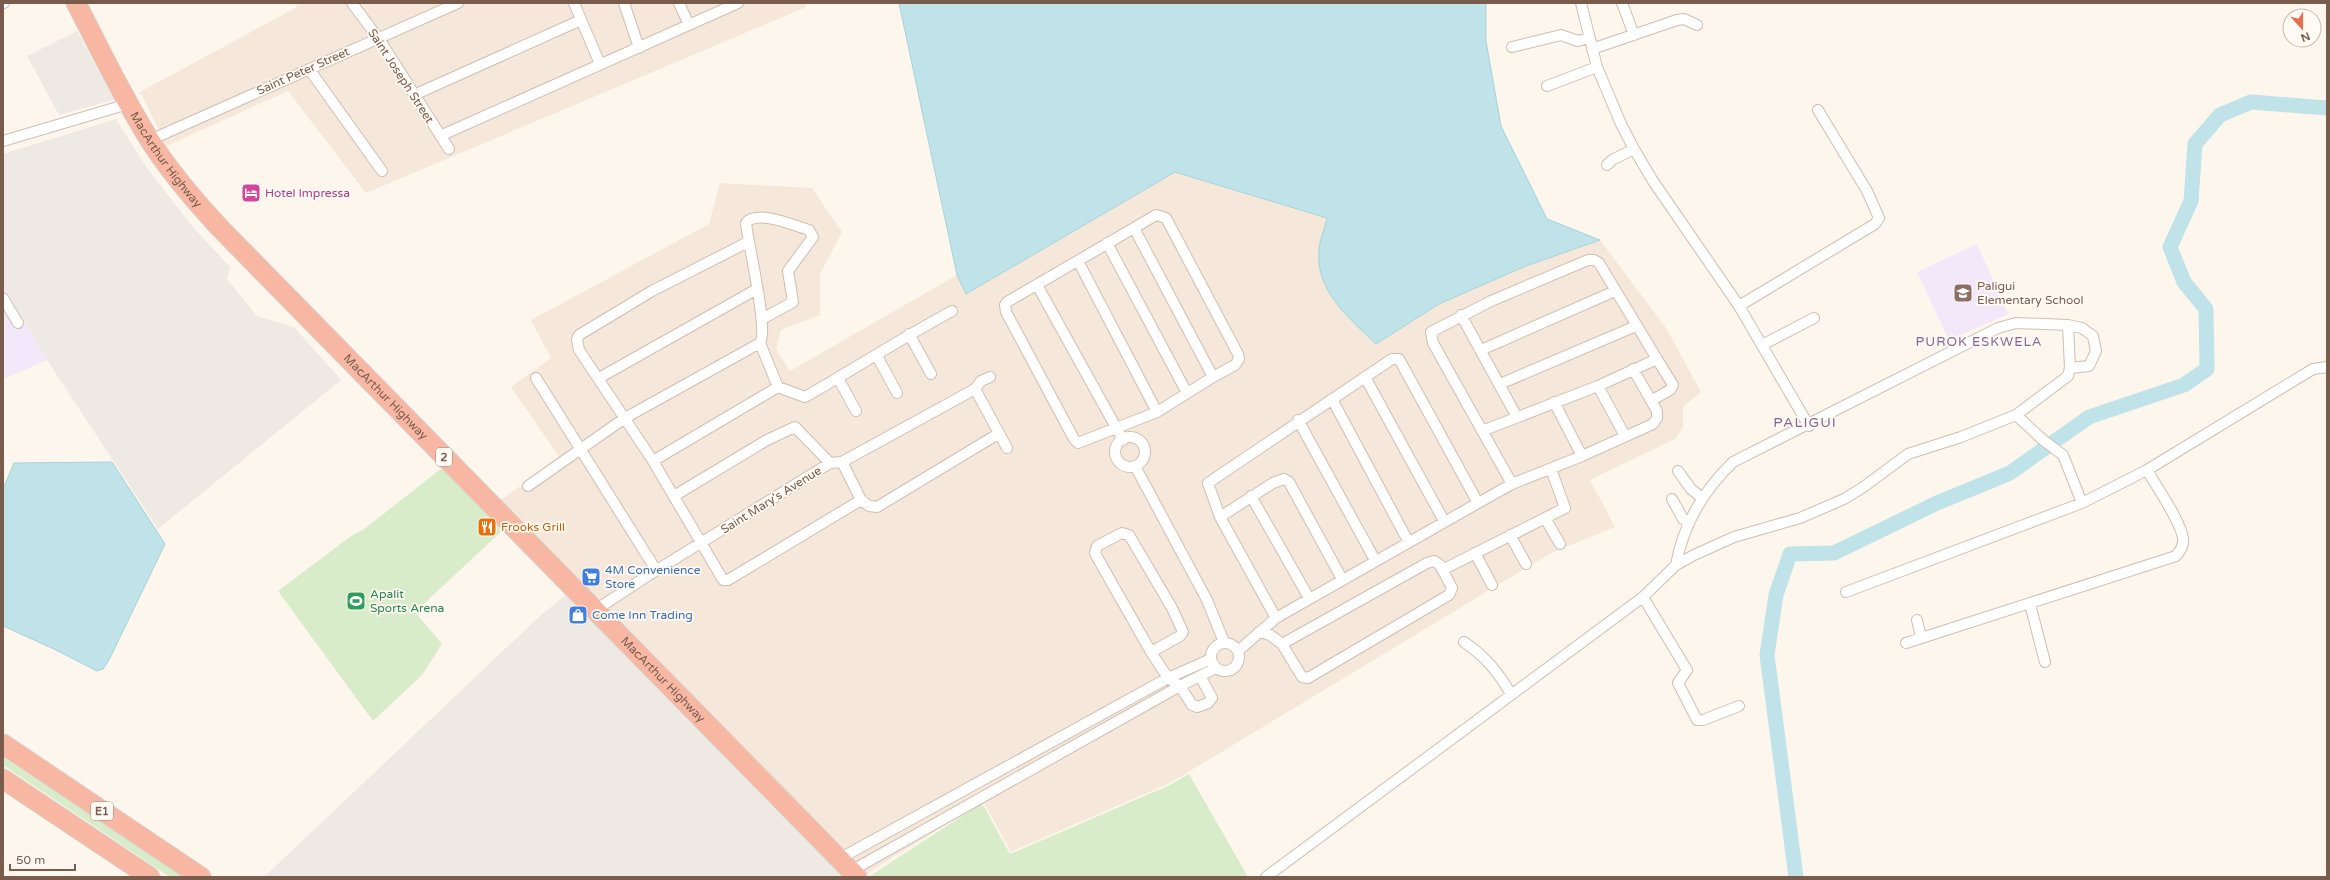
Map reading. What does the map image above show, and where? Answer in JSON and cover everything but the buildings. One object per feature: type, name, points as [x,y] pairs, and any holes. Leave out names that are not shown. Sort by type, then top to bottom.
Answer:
[{"type":"highway","name":"MacArthur Highway","points":[[78,4],[128,104],[150,140],[185,190],[219,227],[594,611],[849,869]]},
{"type":"highway","name":"E1","points":[[3,744],[200,877]]},
{"type":"highway","name":"E1","points":[[3,779],[150,877]]},
{"type":"street","name":"Saint Joseph Street","points":[[352,3],[378,38],[440,136],[450,149]]},
{"type":"street","name":"Saint Peter Street","points":[[150,140],[458,3]]},
{"type":"street","points":[[574,3],[600,64]]},
{"type":"street","points":[[624,3],[639,48]]},
{"type":"street","points":[[679,3],[689,25]]},
{"type":"street","points":[[1581,3],[1597,67],[1621,124],[1634,149],[1653,181],[1739,306],[1809,426]]},
{"type":"street","points":[[1622,3],[1634,34]]},
{"type":"street","points":[[440,136],[735,4]]},
{"type":"street","points":[[1592,48],[1684,19],[1697,25]]},
{"type":"street","points":[[414,95],[581,20]]},
{"type":"street","points":[[1512,47],[1561,35],[1578,41],[1589,38]]},
{"type":"street","points":[[1547,86],[1597,67]]},
{"type":"street","points":[[309,69],[382,171]]},
{"type":"street","points":[[3,141],[128,104]]},
{"type":"street","points":[[1739,306],[1875,224],[1880,218],[1867,191],[1818,110]]},
{"type":"street","points":[[1607,166],[1612,160],[1634,149]]},
{"type":"street","points":[[1156,215],[1166,218],[1238,354],[1239,359],[1235,365],[1157,412],[1078,443],[1004,308],[1006,302],[1134,228],[1156,215]]},
{"type":"street","points":[[528,486],[625,418],[760,343],[764,337],[762,319],[746,223],[753,218],[777,220],[809,230],[812,234],[812,237],[788,271],[793,302],[762,319]]},
{"type":"street","points":[[1134,228],[1213,377]]},
{"type":"street","points":[[748,242],[652,291],[579,335],[577,346],[653,461],[723,580],[726,581],[861,500]]},
{"type":"street","points":[[1107,243],[1187,393]]},
{"type":"street","points":[[1512,484],[1431,337],[1430,334],[1433,330],[1461,315],[1588,260],[1594,260],[1599,263],[1673,385],[1670,390],[1652,400]]},
{"type":"street","points":[[1078,261],[1157,412]]},
{"type":"street","points":[[1037,285],[1117,427],[1122,440]]},
{"type":"street","points":[[599,378],[757,289]]},
{"type":"street","points":[[1481,350],[1615,291]]},
{"type":"street","points":[[3,298],[18,323]]},
{"type":"street","points":[[760,343],[778,387],[805,397],[877,356],[909,334],[952,311]]},
{"type":"street","points":[[1461,315],[1517,417]]},
{"type":"street","points":[[1762,345],[1814,318]]},
{"type":"street","points":[[1676,565],[1679,550],[1689,523],[1702,498],[1716,478],[1733,462],[1809,426],[1998,328],[2016,323],[2068,325],[2082,328],[2093,336],[2096,350],[2089,366],[2070,368]]},
{"type":"street","points":[[1266,877],[1643,597],[1676,565],[1734,537],[1800,518],[1830,505],[1862,488],[1908,454],[1961,437],[2016,415],[2068,376],[2070,368],[2068,325]]},
{"type":"street","points":[[1500,384],[1636,326]]},
{"type":"street","points":[[909,334],[931,374]]},
{"type":"street","points":[[877,356],[897,393]]},
{"type":"street","points":[[1276,618],[1220,517],[1208,483],[1298,420],[1392,358],[1399,359],[1478,503]]},
{"type":"street","points":[[1482,431],[1598,386],[1633,368],[1657,359]]},
{"type":"street","points":[[1846,592],[2082,503],[2147,470],[2313,369],[2327,367]]},
{"type":"street","points":[[1238,650],[1276,618],[1444,521],[1512,484],[1582,456],[1653,424],[1657,418],[1652,400],[1633,368]]},
{"type":"street","name":"Saint Mary's Avenue","points":[[594,611],[656,570],[830,463],[842,462],[975,389],[981,381],[990,377]]},
{"type":"street","points":[[1365,377],[1444,521]]},
{"type":"street","points":[[536,378],[582,449],[656,570]]},
{"type":"street","points":[[838,378],[856,411]]},
{"type":"street","points":[[1598,386],[1625,436]]},
{"type":"street","points":[[653,461],[778,387]]},
{"type":"street","points":[[975,389],[998,434],[1007,448]]},
{"type":"street","points":[[1332,399],[1408,541]]},
{"type":"street","points":[[1554,402],[1582,456]]},
{"type":"street","points":[[2016,415],[2042,440],[2063,455],[2082,503]]},
{"type":"street","points":[[1298,420],[1375,560]]},
{"type":"street","points":[[674,496],[767,440],[795,427],[830,463]]},
{"type":"street","points":[[842,462],[861,500],[869,506],[877,507],[998,434]]},
{"type":"street","points":[[1137,439],[1144,446],[1145,451],[1143,460],[1135,466],[1126,466],[1116,456],[1116,447],[1122,440],[1137,439]]},
{"type":"street","points":[[1135,466],[1207,600],[1224,642]]},
{"type":"street","points":[[1442,570],[1565,508],[1551,469]]},
{"type":"street","points":[[1906,643],[2030,604],[2143,564],[2176,556],[2181,549],[2184,540],[2180,527],[2147,470]]},
{"type":"street","points":[[1678,471],[1691,489],[1702,498]]},
{"type":"street","points":[[1220,517],[1251,496],[1280,480],[1289,482],[1342,579]]},
{"type":"street","points":[[1251,496],[1310,598]]},
{"type":"street","points":[[1672,499],[1683,519],[1689,523]]},
{"type":"street","points":[[1545,518],[1560,544]]},
{"type":"street","points":[[1151,652],[1183,632],[1130,535],[1122,533],[1097,546],[1095,553],[1151,652],[1168,678],[1180,686],[1192,705],[1197,707],[1208,703],[1212,698],[1200,676]]},
{"type":"street","points":[[1510,535],[1526,564]]},
{"type":"street","points":[[1475,553],[1492,585]]},
{"type":"street","points":[[1259,632],[1270,635],[1282,644],[1302,677],[1308,678],[1449,595],[1452,588],[1442,570],[1434,561],[1427,563],[1282,644]]},
{"type":"street","points":[[1643,597],[1687,670],[1678,683],[1697,720],[1703,720],[1739,706]]},
{"type":"street","points":[[2030,604],[2045,662]]},
{"type":"street","points":[[1917,620],[1921,638]]},
{"type":"street","points":[[849,869],[864,844],[1168,678],[1213,664],[1227,672],[1235,668],[1240,660],[1238,650],[1232,644],[1224,642],[1214,648],[1213,664],[1200,676],[849,869]]},
{"type":"street","points":[[1464,642],[1499,672],[1511,694]]},
{"type":"street","points":[[1014,762],[1020,775]]},
{"type":"street","points":[[908,820],[916,833]]},
{"type":"street","points":[[864,844],[873,857]]},
{"type":"shaded area","points":[[295,3],[808,3],[804,8],[366,193],[288,91],[166,146],[142,95],[138,93],[297,7]]},
{"type":"shaded area","points":[[77,31],[114,100],[59,115],[27,56]]},
{"type":"shaded area","points":[[116,119],[147,168],[192,226],[230,267],[227,279],[257,316],[294,327],[341,380],[158,529],[47,360],[3,285],[3,154]]},
{"type":"shaded area","points":[[1175,172],[1327,218],[1319,249],[1376,344],[1439,304],[1526,266],[1600,240],[1666,328],[1701,392],[1683,407],[1683,427],[1675,439],[1590,480],[1615,527],[1551,553],[1170,783],[1011,852],[983,801],[865,875],[652,653],[499,501],[560,458],[511,387],[551,358],[531,320],[709,224],[720,183],[812,188],[842,232],[820,274],[820,315],[781,330],[776,349],[790,371],[957,275],[967,294]]},
{"type":"shaded area","name":"Paligui Elementary School","points":[[1977,244],[2008,314],[1949,340],[1917,272]]},
{"type":"shaded area","points":[[3,285],[47,360],[3,379]]},
{"type":"shaded area","points":[[566,595],[842,877],[264,877],[541,615]]},
{"type":"green space","name":"Apalit Sports Arena","points":[[442,468],[503,530],[415,612],[442,644],[422,675],[373,721],[278,591],[354,534],[363,530]]},
{"type":"green space","points":[[3,757],[184,877],[170,877],[3,765]]},
{"type":"green space","points":[[1189,774],[1248,877],[870,876],[982,803],[1010,854],[1170,785]]},
{"type":"water","points":[[899,3],[1486,3],[1486,41],[1501,126],[1547,219],[1600,240],[1526,266],[1439,304],[1376,344],[1355,324],[1336,302],[1322,278],[1319,264],[1319,249],[1327,218],[1175,172],[966,294],[957,275]]},
{"type":"water","points":[[112,462],[165,544],[109,660],[103,669],[97,671],[54,649],[3,626],[3,489],[14,463]]},
{"type":"waterway","points":[[1796,877],[1767,655],[1776,595],[1790,554],[1834,553],[1937,503],[2010,473],[2089,417],[2184,385],[2207,369],[2206,309],[2184,282],[2170,247],[2191,201],[2195,144],[2220,115],[2251,102],[2327,108]]},
{"type":"place","name":"Hotel Impressa","points":[[251,193]]},
{"type":"place","name":"Paligui Elementary School","points":[[1963,293]]},
{"type":"place","name":"Frooks Grill","points":[[487,527]]},
{"type":"place","name":"4M Convenience Store","points":[[591,577]]},
{"type":"place","name":"Apalit Sports Arena","points":[[356,601]]},
{"type":"place","name":"Come Inn Trading","points":[[578,615]]},
{"type":"district","name":"PUROK ESKWELA","points":[[1979,341]]},
{"type":"district","name":"PALIGUI","points":[[1805,422]]}]
